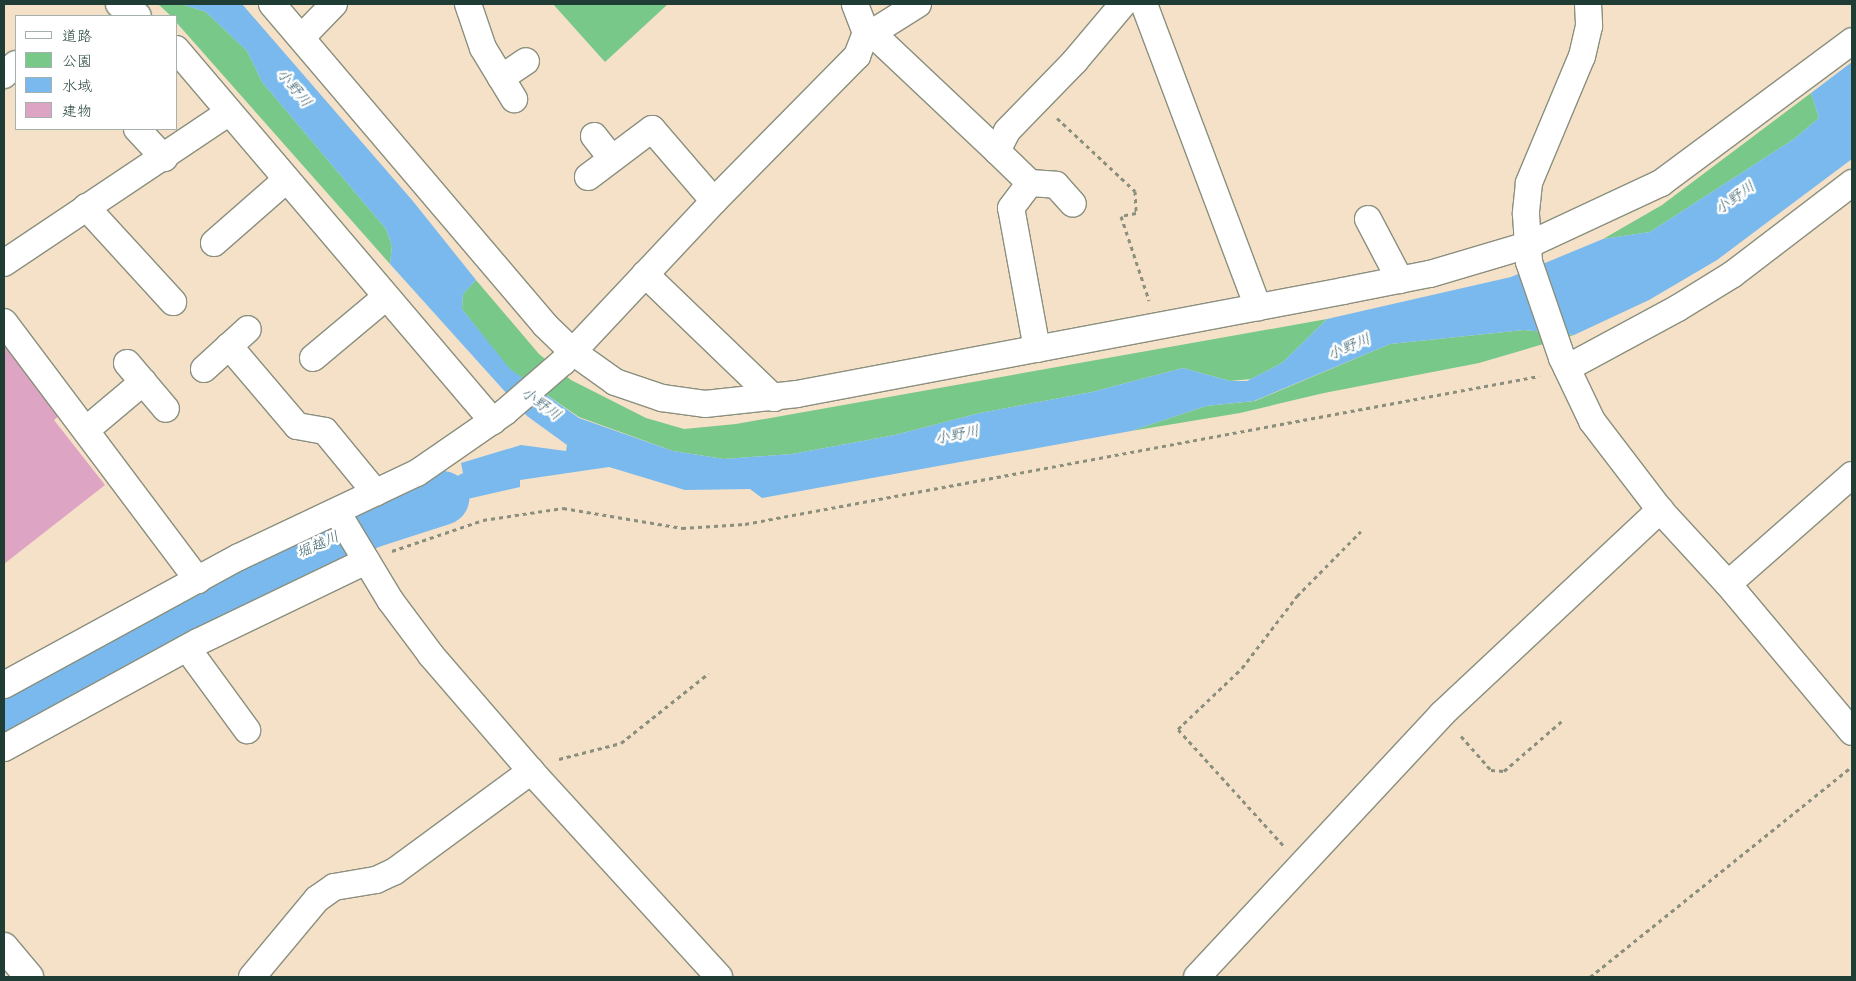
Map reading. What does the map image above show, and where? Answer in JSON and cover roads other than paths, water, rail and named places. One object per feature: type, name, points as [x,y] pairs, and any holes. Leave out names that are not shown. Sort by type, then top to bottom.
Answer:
[{"type":"street","points":[[119,4],[136,15]]},
{"type":"street","points":[[272,4],[545,325],[568,357],[616,382],[662,398],[705,404],[774,398],[1529,254],[1661,183],[1852,42]]},
{"type":"street","points":[[302,37],[334,4]]},
{"type":"street","points":[[468,4],[483,48],[508,89],[526,62]]},
{"type":"street","points":[[855,4],[869,33],[998,150],[1030,183],[1056,185],[1073,204]]},
{"type":"street","points":[[4,685],[198,580],[339,515],[376,493],[416,473],[499,417],[568,357],[714,201],[857,56],[869,33],[918,4]]},
{"type":"street","points":[[998,150],[1007,131],[1123,4]]},
{"type":"street","points":[[1144,4],[1258,307]]},
{"type":"street","points":[[1588,4],[1589,26],[1582,56],[1529,183],[1529,254],[1564,363],[1592,421],[1660,510],[1728,584],[1852,732]]},
{"type":"street","points":[[178,51],[228,113],[386,297],[499,417]]},
{"type":"street","points":[[4,75],[15,65]]},
{"type":"street","points":[[4,263],[86,207],[164,158],[228,113]]},
{"type":"street","points":[[588,177],[652,129],[714,201]]},
{"type":"street","points":[[138,130],[164,158]]},
{"type":"street","points":[[594,136],[612,159]]},
{"type":"street","points":[[214,243],[286,180]]},
{"type":"street","points":[[1030,183],[1011,208],[1037,349]]},
{"type":"street","points":[[1564,363],[1678,308],[1733,274],[1852,183]]},
{"type":"street","points":[[86,207],[173,302]]},
{"type":"street","points":[[1368,219],[1400,280]]},
{"type":"street","points":[[645,274],[774,398]]},
{"type":"street","points":[[313,358],[386,297]]},
{"type":"street","points":[[4,322],[198,580]]},
{"type":"street","points":[[204,369],[239,337],[297,426],[325,431],[376,493]]},
{"type":"street","points":[[86,430],[135,373],[166,409]]},
{"type":"street","points":[[1728,584],[1852,475]]},
{"type":"street","points":[[1197,977],[1442,714],[1660,510]]},
{"type":"street","points":[[339,515],[390,600],[431,655],[531,771],[719,977]]},
{"type":"street","points":[[4,748],[187,648],[364,558]]},
{"type":"street","points":[[187,648],[247,730]]},
{"type":"street","points":[[252,977],[317,899],[334,887],[376,880],[394,871],[531,771]]},
{"type":"street","points":[[4,947],[30,977]]},
{"type":"water","name":"小野川","points":[[181,4],[242,4],[412,200],[476,280],[463,294],[462,309],[510,369],[579,418],[673,451],[724,459],[792,454],[895,435],[980,413],[1092,392],[1183,368],[1230,381],[1247,381],[1282,363],[1327,319],[1511,277],[1603,239],[1650,232],[1794,139],[1819,118],[1811,93],[1852,62],[1852,159],[1717,260],[1649,300],[1574,335],[1524,330],[1390,344],[1254,401],[1206,406],[1131,431],[762,498],[750,489],[685,490],[609,467],[520,480],[520,487],[371,521],[463,473],[461,463],[521,445],[566,451],[567,445],[527,416],[390,264],[392,246],[386,229],[262,82],[247,51],[206,12]]},
{"type":"waterway","name":"堀越川","points":[[4,717],[279,562],[371,521],[442,498]]}]
